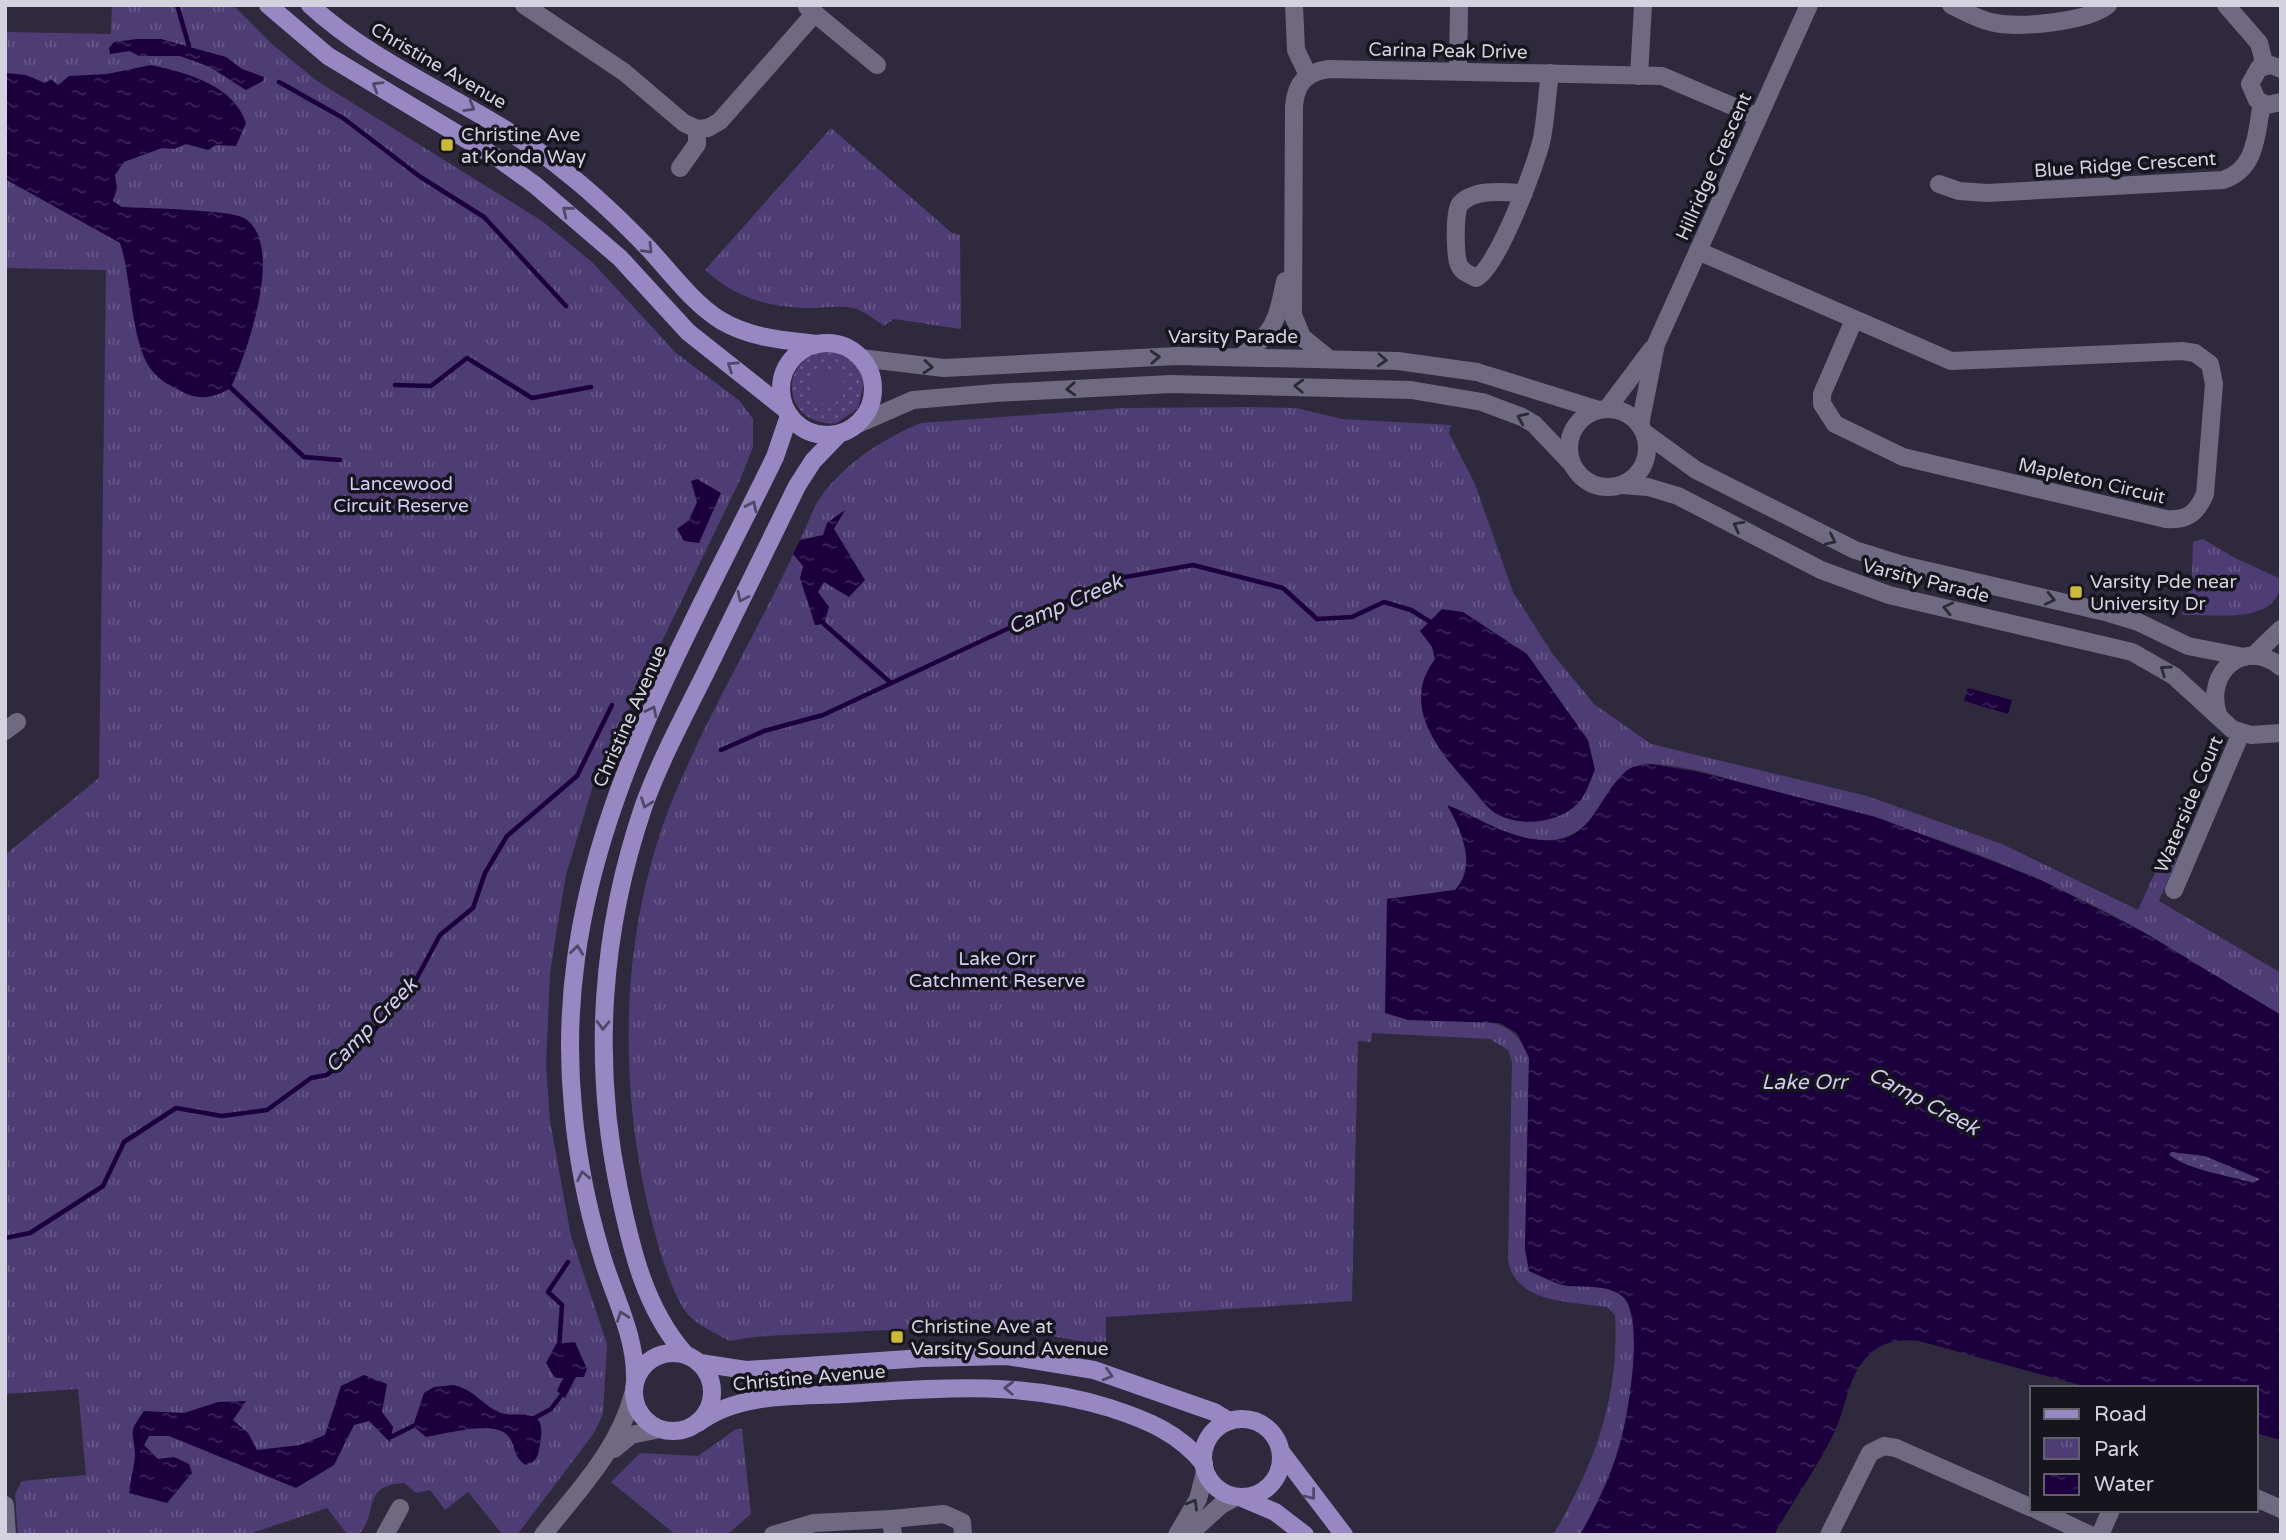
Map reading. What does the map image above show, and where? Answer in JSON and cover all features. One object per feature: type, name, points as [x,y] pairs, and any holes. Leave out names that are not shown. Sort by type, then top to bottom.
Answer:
[{"type":"main road","points":[[268,5],[328,56],[499,159],[535,185],[620,258],[688,332],[811,432],[839,434]]},
{"type":"main road","name":"Christine Avenue","points":[[310,5],[350,37],[497,123],[566,172],[622,222],[709,313],[738,329],[760,337],[817,344]]},
{"type":"main road","points":[[693,1359],[658,1355],[640,1369],[634,1387],[641,1416],[660,1429],[673,1432],[698,1423],[712,1400],[712,1387],[693,1359],[660,1325],[648,1295],[611,1152],[603,1079],[602,1027],[606,967],[617,902],[645,803],[679,725],[797,486],[813,461],[839,434],[858,424],[867,413],[873,384],[860,358],[848,349],[833,344],[817,344],[793,358],[785,369],[781,396],[787,412]]},
{"type":"main road","name":"Christine Avenue","points":[[634,1387],[634,1353],[598,1243],[576,1137],[570,1025],[579,932],[594,860],[630,756],[775,457],[787,412]]},
{"type":"main road","name":"Christine Avenue","points":[[693,1359],[746,1370],[923,1358],[1007,1356],[1094,1370],[1214,1412],[1229,1421],[1248,1419],[1266,1427],[1277,1441],[1281,1452],[1344,1535]]},
{"type":"main road","name":"Christine Avenue","points":[[698,1423],[728,1405],[772,1398],[943,1388],[1024,1388],[1134,1416],[1182,1440],[1218,1489],[1283,1517],[1305,1535]]},
{"type":"main road","points":[[1205,1468],[1204,1451],[1209,1438],[1229,1421]]},
{"type":"main road","points":[[1238,1497],[1263,1492],[1272,1484],[1281,1464],[1281,1452]]},
{"type":"street","points":[[524,5],[615,66],[684,123],[697,129],[708,128],[720,121],[810,9],[877,65]]},
{"type":"street","points":[[1294,5],[1296,50],[1308,75],[1295,92],[1294,106],[1293,315],[1302,337],[1328,358]]},
{"type":"street","points":[[1458,71],[1459,5]]},
{"type":"street","points":[[1639,76],[1643,5]]},
{"type":"street","name":"Hillridge Crescent","points":[[1603,409],[1656,344],[1809,5]]},
{"type":"street","points":[[1951,5],[1993,23],[2011,24],[2088,18],[2108,5]]},
{"type":"street","points":[[2226,5],[2259,43],[2273,67],[2255,72],[2250,84],[2253,96],[2275,103]]},
{"type":"street","name":"Carina Peak Drive","points":[[1308,75],[1329,69],[1662,76],[1758,117]]},
{"type":"street","points":[[1524,193],[1483,194],[1461,202],[1456,211],[1457,253],[1458,264],[1464,272],[1476,278],[1488,268],[1524,193],[1542,139],[1549,73]]},
{"type":"street","name":"Blue Ridge Crescent","points":[[1939,184],[1959,191],[1987,193],[2223,180],[2236,176],[2250,158],[2275,103]]},
{"type":"street","points":[[680,168],[697,144],[697,129]]},
{"type":"street","points":[[1242,356],[1260,343],[1277,323],[1292,248]]},
{"type":"street","name":"Mapleton Circuit","points":[[1698,251],[1951,360],[2182,351],[2195,353],[2210,364],[2214,384],[2205,494],[2200,506],[2185,518],[2166,519],[1903,457],[1835,424],[1822,404],[1822,394],[1854,320]]},
{"type":"street","name":"Hillridge Crescent","points":[[1642,429],[1656,344]]},
{"type":"street","name":"Varsity Parade","points":[[860,358],[943,368],[1072,360],[1242,356],[1328,358],[1450,367],[1510,380],[1603,409]]},
{"type":"street","points":[[858,424],[913,400],[1009,392],[1171,384],[1412,390],[1482,402],[1522,417],[1534,424],[1587,482],[1610,488],[1622,485],[1639,473],[1644,464],[1647,454],[1642,429],[1626,413],[1603,409],[1588,414],[1573,430],[1569,453],[1572,464]]},
{"type":"street","name":"Varsity Parade","points":[[1642,429],[1696,470],[1855,550],[1903,565],[2105,612],[2138,622],[2188,646],[2248,657],[2264,657],[2281,667]]},
{"type":"street","name":"Varsity Parade","points":[[1622,485],[1648,487],[1678,496],[1851,583],[1889,595],[2132,652],[2174,676],[2241,733]]},
{"type":"street","points":[[2218,714],[2214,691],[2217,679],[2233,662],[2248,657],[2281,629]]},
{"type":"street","points":[[2262,734],[2281,724]]},
{"type":"street","points":[[2241,733],[2281,733]]},
{"type":"street","name":"Waterside Court","points":[[2174,890],[2241,733]]},
{"type":"street","points":[[543,1535],[599,1464],[622,1427],[634,1387]]},
{"type":"street","points":[[599,1464],[631,1435],[660,1429]]},
{"type":"street","points":[[1829,1535],[1870,1453],[1884,1446],[1896,1448],[2030,1507]]},
{"type":"street","points":[[1177,1535],[1198,1499],[1205,1468]]},
{"type":"street","points":[[1188,1535],[1221,1505],[1238,1497]]},
{"type":"street","points":[[2258,1499],[2281,1509]]},
{"type":"street","points":[[5,1505],[7,1535]]},
{"type":"street","points":[[385,1535],[400,1508]]},
{"type":"street","points":[[2041,1512],[2090,1535]]},
{"type":"street","points":[[2100,1535],[2110,1512]]},
{"type":"street","points":[[773,1535],[814,1523],[892,1527],[953,1515],[962,1522],[963,1535]]},
{"type":"green space","name":"Lancewood Circuit Reserve","points":[[112,5],[233,5],[272,44],[317,81],[542,221],[593,263],[676,353],[740,401],[753,419],[753,447],[740,480],[594,782],[566,875],[550,974],[546,1065],[550,1121],[571,1236],[607,1344],[603,1414],[594,1433],[517,1535],[503,1535],[468,1492],[445,1510],[430,1490],[416,1493],[404,1483],[381,1489],[358,1535],[348,1535],[327,1508],[246,1535],[18,1535],[15,1494],[22,1481],[86,1475],[78,1389],[5,1394],[5,855],[99,778],[106,270],[5,268],[5,32],[111,34]]},
{"type":"green space","points":[[831,128],[952,233],[960,235],[961,329],[894,319],[884,326],[856,309],[797,308],[768,304],[729,288],[705,270]]},
{"type":"green space","points":[[822,351],[844,355],[854,363],[862,376],[864,383],[858,408],[837,423],[820,422],[807,416],[798,406],[792,381],[797,369],[807,358]],"holes":[[[820,372],[843,396],[834,403],[822,403],[812,380]]]},
{"type":"green space","points":[[828,370],[840,375],[845,387],[840,399],[828,404],[816,399],[811,387],[816,375]]},
{"type":"green space","name":"Lake Orr Catchment Reserve","points":[[1123,408],[1296,408],[1342,419],[1451,425],[1449,433],[1475,484],[1513,592],[1552,653],[1594,704],[1651,744],[1867,796],[2002,844],[2138,910],[2164,853],[2177,859],[2159,901],[2281,973],[2281,1015],[2145,933],[2058,888],[2013,869],[1875,819],[1701,771],[1652,764],[1635,767],[1622,777],[1589,820],[1575,832],[1556,839],[1520,837],[1448,806],[1465,848],[1462,880],[1455,890],[1387,899],[1480,1021],[1511,1031],[1521,1042],[1529,1058],[1525,1249],[1529,1271],[1564,1285],[1616,1292],[1629,1306],[1633,1322],[1633,1363],[1622,1436],[1604,1487],[1580,1535],[1553,1535],[1581,1483],[1601,1429],[1613,1374],[1615,1315],[1607,1307],[1561,1301],[1533,1293],[1521,1285],[1513,1274],[1508,1260],[1512,1062],[1508,1050],[1490,1039],[1372,1033],[1371,1042],[1358,1041],[1352,1301],[1106,1317],[1106,1348],[1038,1334],[970,1329],[781,1335],[730,1341],[704,1327],[683,1308],[671,1284],[650,1215],[637,1152],[629,1049],[635,945],[657,844],[674,796],[816,504],[836,478],[862,456],[921,423]]},
{"type":"green space","points":[[2203,539],[2235,558],[2281,579],[2278,594],[2270,604],[2259,611],[2228,616],[2182,615],[2192,578],[2193,542]]},
{"type":"green space","points":[[2171,1151],[2205,1156],[2261,1179],[2253,1183],[2198,1169],[2169,1155]]},
{"type":"green space","points":[[736,1429],[742,1429],[751,1514],[730,1532],[720,1535],[676,1535],[611,1482],[640,1453],[698,1456]]},
{"type":"water","points":[[161,39],[226,57],[242,69],[264,77],[263,81],[246,90],[210,67],[180,56],[139,56],[130,51],[110,54],[109,48],[114,42]]},
{"type":"water","points":[[151,65],[207,82],[231,99],[246,123],[236,146],[216,145],[208,150],[186,144],[174,149],[162,148],[124,162],[115,175],[117,188],[113,201],[122,207],[236,215],[244,218],[256,231],[262,250],[263,273],[253,325],[231,388],[212,396],[187,394],[163,381],[146,361],[136,329],[120,243],[5,179],[5,73],[26,75],[45,83],[51,79],[58,85],[69,76],[107,74]]},
{"type":"water","points":[[697,479],[721,493],[699,543],[684,541],[677,529],[689,520],[697,502],[691,481]]},
{"type":"water","points":[[845,510],[834,529],[865,580],[849,597],[824,582],[818,592],[829,607],[824,624],[815,625],[800,578],[803,566],[793,554],[800,540],[823,535],[827,523]]},
{"type":"water","points":[[1442,609],[1463,612],[1527,654],[1588,740],[1595,770],[1583,796],[1570,810],[1551,819],[1529,822],[1499,815],[1483,802],[1435,742],[1422,710],[1421,693],[1425,676],[1435,659],[1432,647],[1420,631]]},
{"type":"water","points":[[1968,688],[2012,700],[2008,714],[1964,701]]},
{"type":"water","name":"Lake Orr","points":[[1650,764],[1699,772],[1876,817],[2039,879],[2145,933],[2281,1015],[2281,1440],[2258,1434],[2258,1386],[2084,1386],[1919,1341],[1905,1340],[1880,1347],[1861,1363],[1832,1437],[1774,1535],[1580,1535],[1610,1474],[1625,1423],[1634,1341],[1629,1306],[1622,1296],[1608,1289],[1567,1286],[1529,1271],[1525,1249],[1529,1058],[1517,1033],[1500,1023],[1408,1020],[1385,1013],[1387,899],[1455,890],[1462,880],[1465,847],[1447,805],[1521,837],[1552,840],[1568,837],[1589,821],[1614,784],[1633,767]],"holes":[[[2171,1152],[2205,1156],[2260,1179],[2253,1183],[2210,1172],[2169,1155]]]},
{"type":"water","points":[[575,1342],[587,1369],[584,1377],[576,1377],[565,1398],[557,1391],[563,1378],[555,1378],[546,1363],[556,1344]]},
{"type":"water","points":[[364,1375],[387,1384],[382,1412],[393,1427],[390,1442],[369,1421],[354,1425],[334,1465],[296,1488],[169,1436],[149,1436],[144,1445],[158,1459],[174,1457],[189,1464],[192,1473],[167,1503],[129,1493],[135,1458],[133,1431],[144,1411],[184,1413],[218,1402],[246,1401],[233,1420],[248,1433],[257,1450],[300,1445],[325,1435],[341,1386]]},
{"type":"water","points":[[453,1385],[467,1390],[501,1413],[536,1418],[541,1427],[541,1439],[534,1461],[526,1465],[522,1462],[509,1437],[493,1429],[470,1429],[426,1437],[413,1426],[424,1393],[434,1387]]},
{"type":"waterway","points":[[177,5],[189,46]]},
{"type":"waterway","points":[[279,82],[343,118],[419,176],[484,217],[566,306]]},
{"type":"waterway","points":[[395,385],[431,386],[467,358],[532,398],[591,387]]},
{"type":"waterway","points":[[231,388],[304,457],[340,460]]},
{"type":"waterway","name":"Camp Creek","points":[[721,750],[764,731],[823,715],[1114,579],[1193,565],[1283,588],[1317,619],[1352,617],[1384,602],[1411,610],[1432,623]]},
{"type":"waterway","points":[[824,624],[891,683]]},
{"type":"waterway","name":"Camp Creek","points":[[5,1238],[30,1233],[103,1186],[124,1142],[176,1108],[222,1116],[267,1110],[311,1078],[327,1075],[363,1043],[412,987],[440,935],[473,908],[485,873],[507,836],[577,776],[612,705]]},
{"type":"waterway","points":[[559,1348],[562,1305],[548,1292],[568,1262]]},
{"type":"waterway","points":[[531,1420],[551,1409],[563,1393]]},
{"type":"waterway","points":[[391,1437],[413,1426]]},
{"type":"place","name":"Christine Ave at Konda Way","points":[[447,145]]},
{"type":"place","name":"Varsity Pde near University Dr","points":[[2076,592]]},
{"type":"place","name":"Christine Ave at Varsity Sound Avenue","points":[[897,1337]]}]
